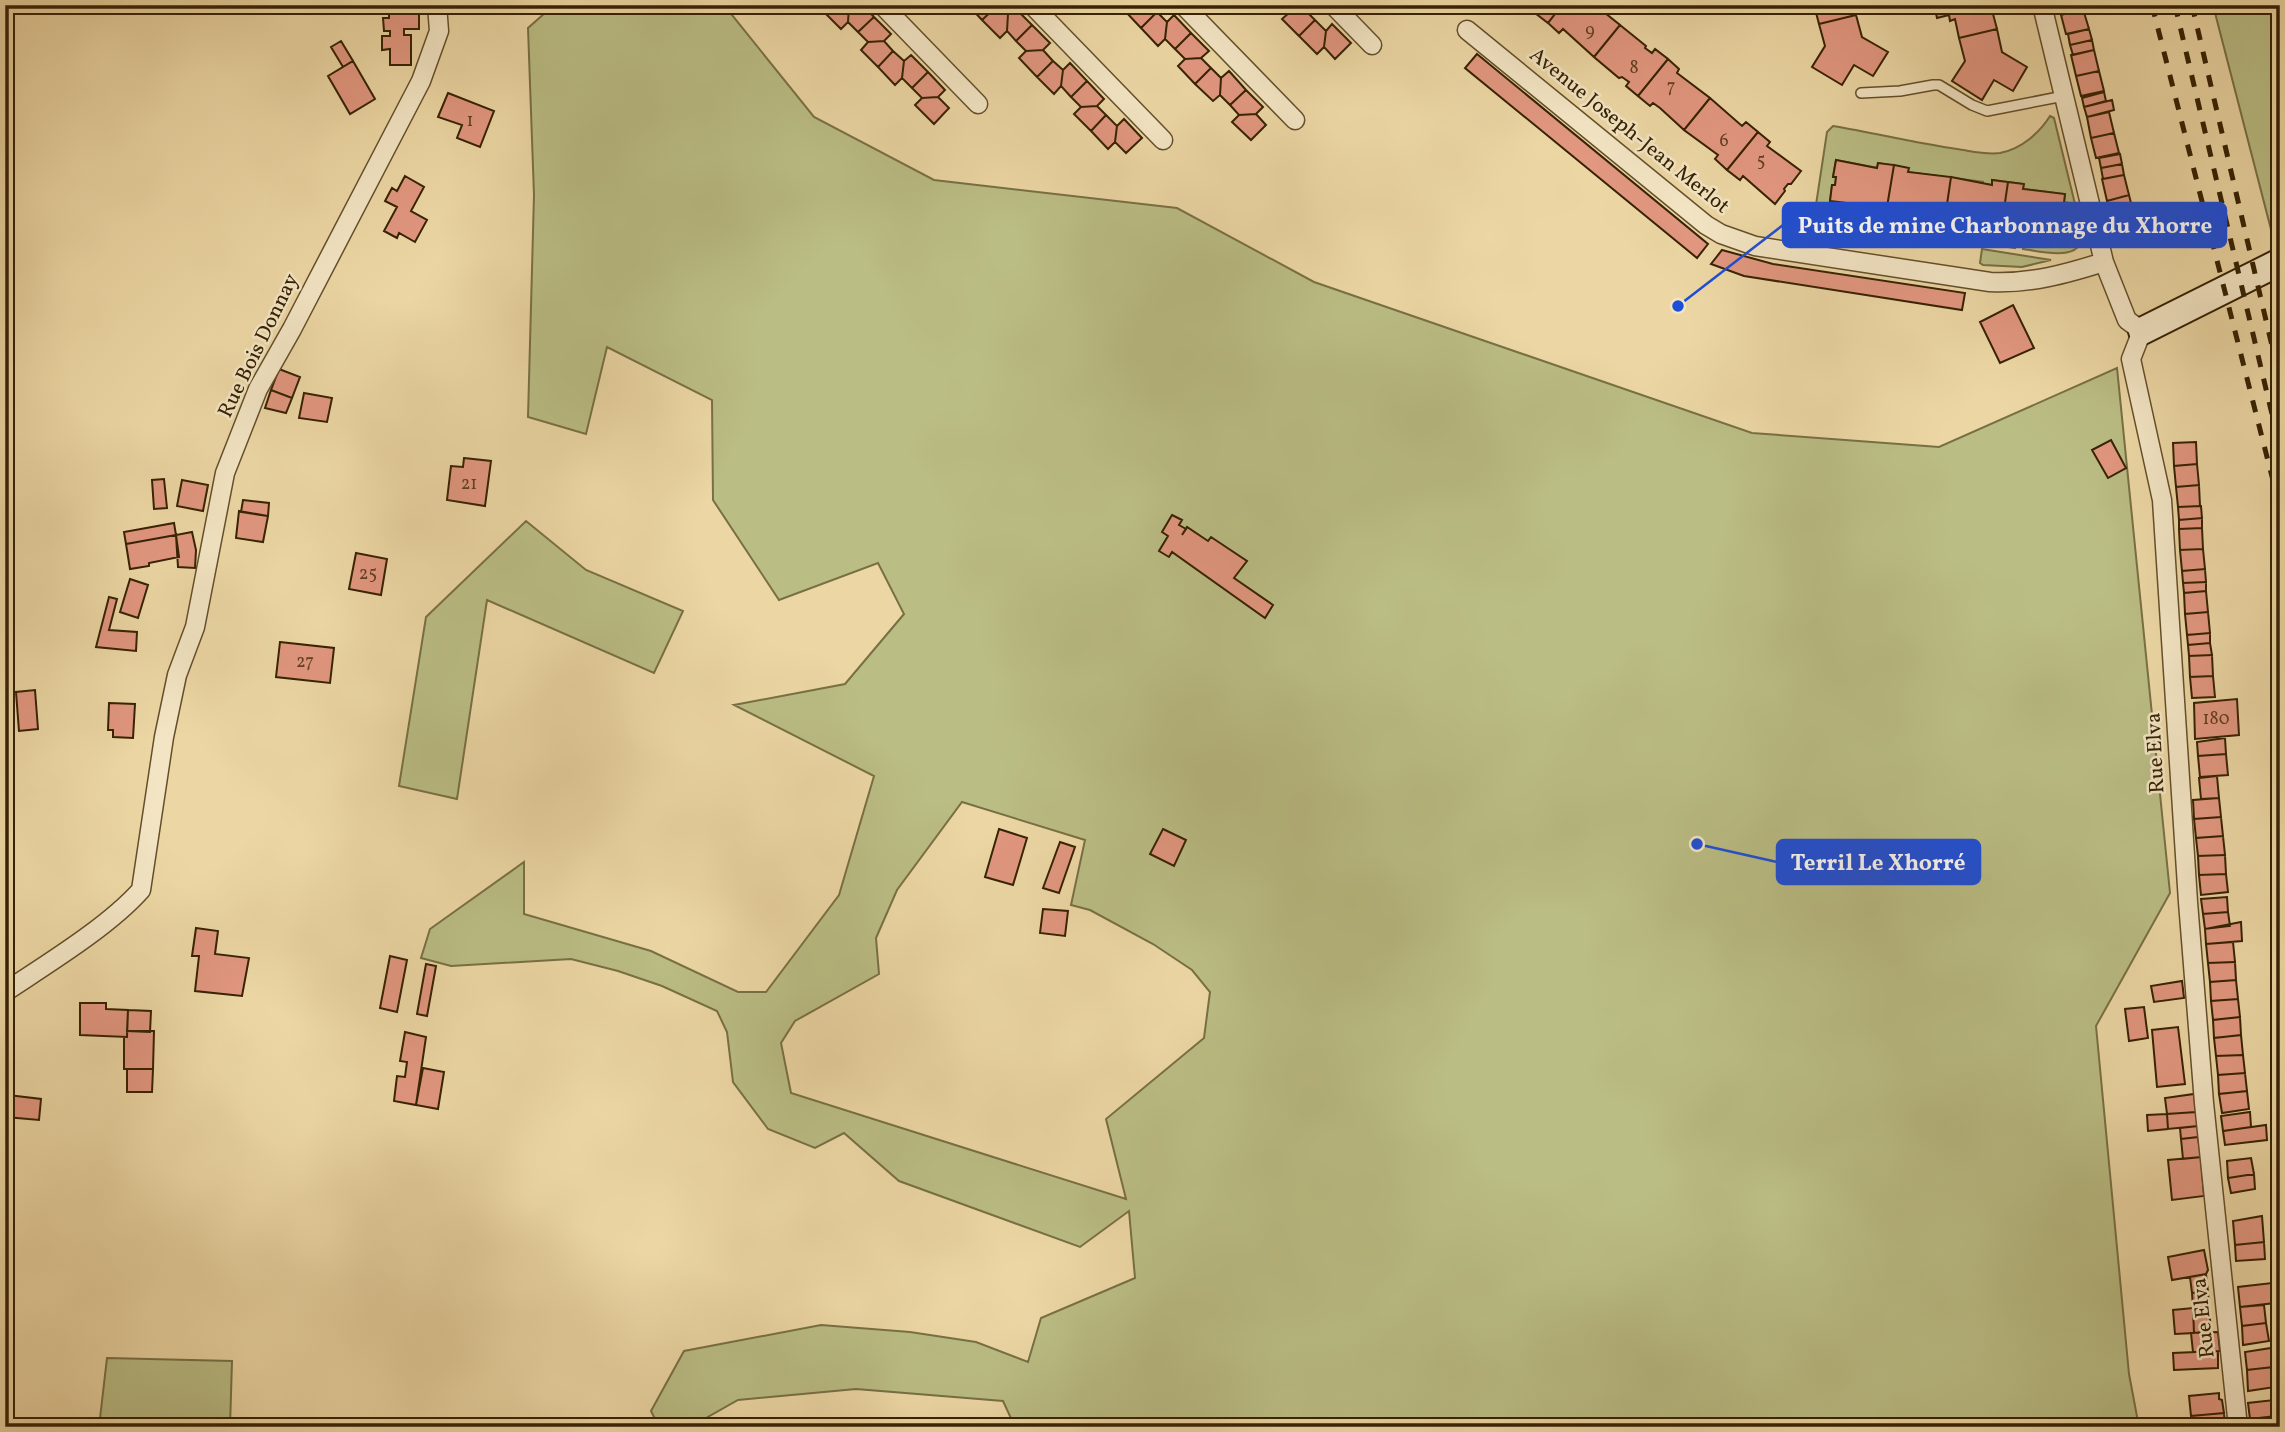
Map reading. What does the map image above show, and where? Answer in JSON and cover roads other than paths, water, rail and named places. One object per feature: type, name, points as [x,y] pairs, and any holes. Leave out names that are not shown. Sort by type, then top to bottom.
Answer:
[{"type":"street","name":"Rue Bois Donnay","points":[[5,992],[124,907],[141,890],[177,674],[195,627],[225,473],[258,389],[421,81],[439,31],[437,5]]},
{"type":"street","points":[[882,5],[978,104]]},
{"type":"street","points":[[1032,5],[1163,140]]},
{"type":"street","points":[[1183,5],[1294,120]]},
{"type":"street","points":[[1333,5],[1372,45]]},
{"type":"street","points":[[2042,5],[2104,262],[2127,320],[2142,331],[2280,262]]},
{"type":"street","name":"Avenue Joseph-Jean Merlot","points":[[1467,30],[1706,225],[1737,240],[1778,251],[1970,280],[2008,283],[2040,280],[2104,262]]},
{"type":"street","name":"Rue Elva","points":[[2142,331],[2131,359],[2162,500],[2204,1103],[2238,1427]]},
{"type":"lane","points":[[1861,93],[1900,91],[1934,85],[1981,109],[1994,111],[2064,96]]},
{"type":"railway","points":[[2152,5],[2280,508]]},
{"type":"railway","points":[[2175,5],[2280,448]]},
{"type":"railway","points":[[2192,5],[2280,380]]},
{"type":"place","name":"Puits de mine Charbonnage du Xhorre","points":[[1678,306]]},
{"type":"place","name":"Terril Le Xhorré","points":[[1697,844]]}]
